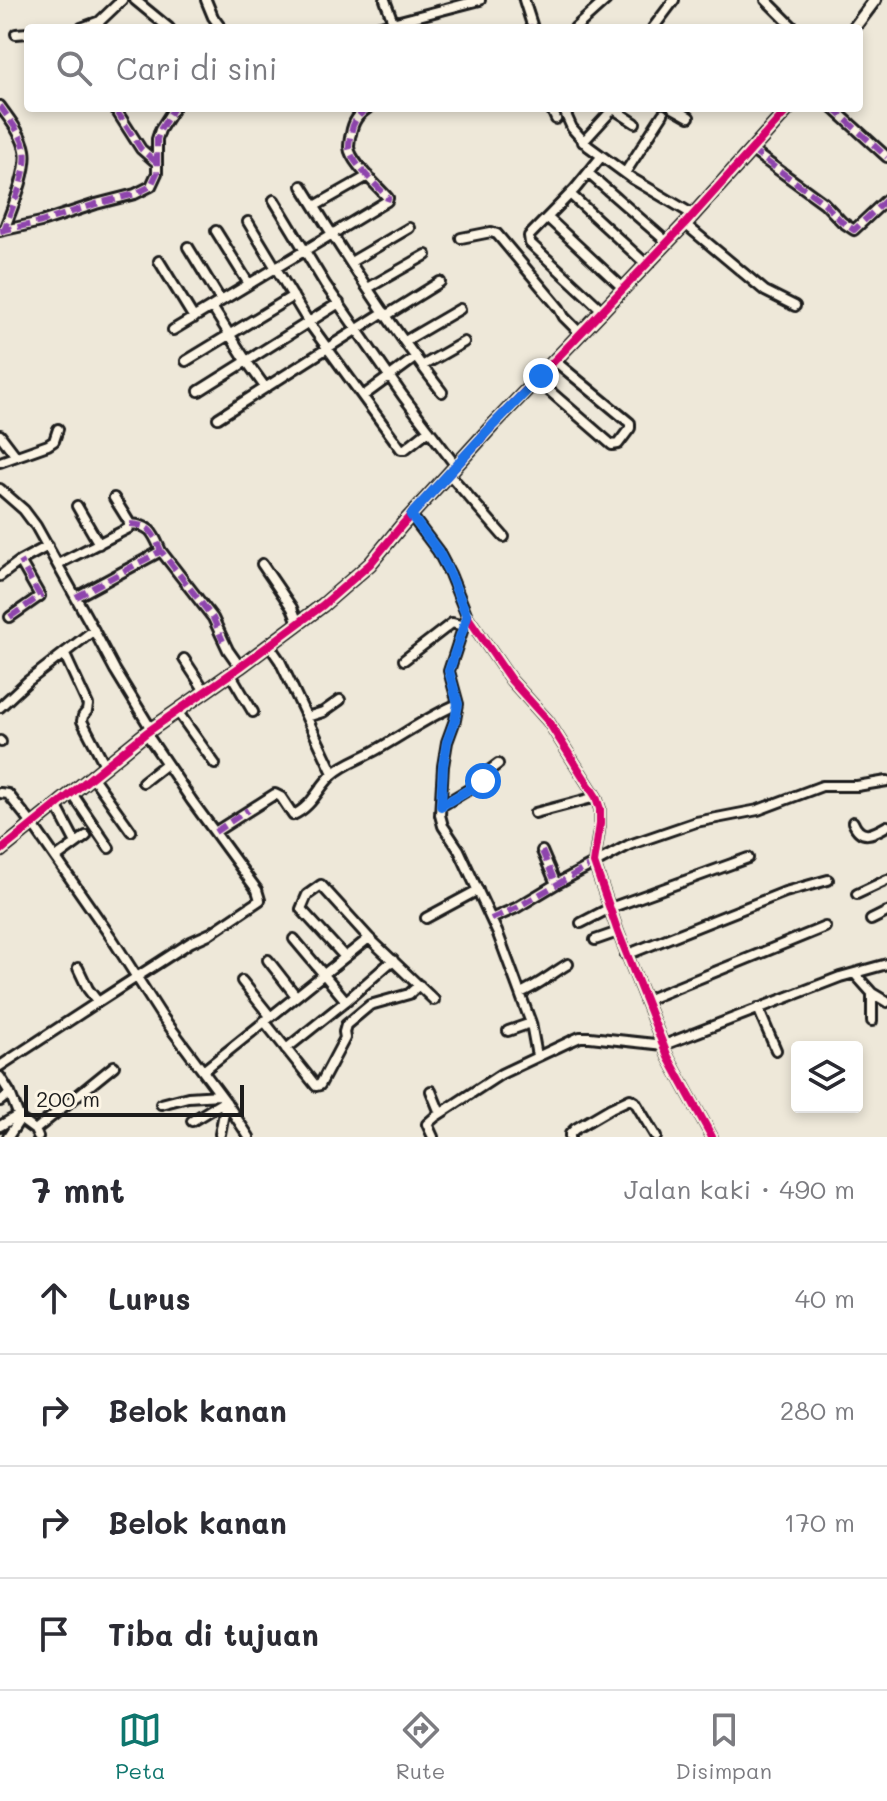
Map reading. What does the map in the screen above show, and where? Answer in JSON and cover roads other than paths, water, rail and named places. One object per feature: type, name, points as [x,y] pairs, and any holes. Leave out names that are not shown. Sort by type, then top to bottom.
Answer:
[{"type":"street","points":[[92,24],[100,21],[122,0]]},
{"type":"street","points":[[135,0],[164,24]]},
{"type":"street","points":[[206,0],[218,24]]},
{"type":"street","points":[[385,0],[393,22]]},
{"type":"street","points":[[387,24],[480,0]]},
{"type":"street","points":[[524,0],[530,24]]},
{"type":"street","points":[[579,24],[606,0]]},
{"type":"street","points":[[766,0],[790,24]]},
{"type":"street","points":[[857,24],[875,0]]},
{"type":"street","points":[[656,24],[671,1]]},
{"type":"street","points":[[16,34],[24,33]]},
{"type":"street","points":[[0,106],[15,127],[25,151],[23,175],[2,231]]},
{"type":"street","points":[[117,112],[141,149],[157,163]]},
{"type":"street","points":[[2,231],[135,194],[151,186],[157,173],[157,139],[171,112]]},
{"type":"street","points":[[173,330],[388,200],[351,154],[352,127],[362,112]]},
{"type":"street","points":[[553,112],[556,119]]},
{"type":"street","points":[[565,112],[583,142],[689,219],[765,291],[795,306]]},
{"type":"street","points":[[583,142],[609,112]]},
{"type":"street","points":[[619,112],[635,123]]},
{"type":"street","points":[[680,112],[689,117]]},
{"type":"street","points":[[0,851],[149,731],[345,588],[785,112]]},
{"type":"street","points":[[837,112],[887,157]]},
{"type":"street","points":[[625,173],[663,114]]},
{"type":"street","points":[[751,150],[824,203],[854,230],[887,199]]},
{"type":"street","points":[[601,157],[529,236],[530,243],[603,311]]},
{"type":"street","points":[[588,173],[667,242]]},
{"type":"street","points":[[315,206],[368,176]]},
{"type":"street","points":[[302,186],[368,288],[442,392]]},
{"type":"street","points":[[570,194],[646,264]]},
{"type":"street","points":[[274,200],[339,303],[429,430],[453,470],[504,537]]},
{"type":"street","points":[[548,218],[623,288]]},
{"type":"street","points":[[248,222],[309,323],[401,449],[429,430]]},
{"type":"street","points":[[351,262],[409,228]]},
{"type":"street","points":[[216,231],[249,284]]},
{"type":"street","points":[[461,238],[491,232],[497,234],[581,334]]},
{"type":"street","points":[[188,247],[221,301]]},
{"type":"street","points":[[368,288],[426,255]]},
{"type":"street","points":[[159,261],[194,318]]},
{"type":"street","points":[[218,418],[357,329],[440,282]]},
{"type":"street","points":[[186,361],[293,296]]},
{"type":"street","points":[[199,391],[339,303]]},
{"type":"street","points":[[212,307],[265,387]]},
{"type":"street","points":[[405,341],[460,309]]},
{"type":"street","points":[[422,366],[464,342]]},
{"type":"street","points":[[363,396],[416,357]]},
{"type":"street","points":[[537,380],[612,445],[618,444],[630,428],[630,423],[555,361]]},
{"type":"street","points":[[0,462],[48,445],[54,441],[58,429]]},
{"type":"street","points":[[0,435],[16,456]]},
{"type":"street","points":[[0,1066],[260,900],[257,890],[166,764],[48,546],[24,510],[1,494]]},
{"type":"street","points":[[114,498],[130,524]]},
{"type":"street","points":[[77,506],[99,544]]},
{"type":"street","points":[[411,515],[438,551],[467,616],[511,680],[548,721],[596,797],[600,824],[594,863],[626,955],[664,1045],[712,1137]]},
{"type":"street","points":[[58,564],[129,528],[130,524]]},
{"type":"street","points":[[130,524],[148,528],[161,551],[213,618],[253,712]]},
{"type":"street","points":[[0,576],[48,546]]},
{"type":"street","points":[[76,597],[161,551]]},
{"type":"street","points":[[10,617],[40,596],[20,561]]},
{"type":"street","points":[[262,564],[292,608],[298,623]]},
{"type":"street","points":[[467,616],[449,671],[458,704],[443,766],[440,815],[491,919],[531,1023],[537,1056]]},
{"type":"street","points":[[404,660],[450,624],[464,626]]},
{"type":"street","points":[[0,707],[94,630]]},
{"type":"street","points":[[269,645],[280,661],[333,773]]},
{"type":"street","points":[[64,653],[88,705],[82,721],[105,765]]},
{"type":"street","points":[[184,659],[205,691]]},
{"type":"street","points":[[307,717],[323,712],[340,700]]},
{"type":"street","points":[[215,832],[275,794],[281,797],[291,813],[296,814],[309,804],[333,773],[440,711],[458,704]]},
{"type":"street","points":[[177,711],[215,764]]},
{"type":"street","points":[[143,782],[166,764]]},
{"type":"street","points":[[441,806],[483,781],[498,764]]},
{"type":"street","points":[[92,776],[131,831]]},
{"type":"street","points":[[491,919],[629,845],[696,822],[758,810],[822,786],[851,787],[887,781]]},
{"type":"street","points":[[71,792],[109,848]]},
{"type":"street","points":[[0,793],[8,794],[33,825],[161,1015],[249,1137]]},
{"type":"street","points":[[535,813],[596,797]]},
{"type":"street","points":[[56,805],[76,843]]},
{"type":"street","points":[[853,822],[856,830],[863,834],[887,826]]},
{"type":"street","points":[[56,858],[86,836]]},
{"type":"street","points":[[542,851],[556,884]]},
{"type":"street","points":[[581,923],[610,908],[748,858]]},
{"type":"street","points":[[626,955],[785,892],[828,880]]},
{"type":"street","points":[[857,894],[887,880]]},
{"type":"street","points":[[345,957],[301,909],[307,895],[321,885],[369,938],[434,1000]]},
{"type":"street","points":[[426,918],[478,890]]},
{"type":"street","points":[[871,920],[887,912]]},
{"type":"street","points":[[646,1000],[825,927]]},
{"type":"street","points":[[595,940],[618,932]]},
{"type":"street","points":[[203,1071],[369,938]]},
{"type":"street","points":[[294,939],[346,1001]]},
{"type":"street","points":[[268,960],[296,996]]},
{"type":"street","points":[[286,1049],[393,960]]},
{"type":"street","points":[[520,993],[568,964]]},
{"type":"street","points":[[433,1137],[427,1124],[440,1113],[501,1074],[580,1037],[664,1045],[840,977],[887,964]]},
{"type":"street","points":[[78,968],[98,1002]]},
{"type":"street","points":[[855,974],[872,993],[887,1002]]},
{"type":"street","points":[[242,981],[286,1049],[316,1086],[320,1085],[345,1038],[346,1025],[370,1005],[409,994],[419,985]]},
{"type":"street","points":[[872,993],[872,1021]]},
{"type":"street","points":[[758,1008],[776,1050]]},
{"type":"street","points":[[508,1031],[531,1023]]},
{"type":"street","points":[[0,1077],[19,1117],[37,1134],[114,1066]]},
{"type":"street","points":[[431,1091],[440,1113]]},
{"type":"street","points":[[0,1101],[10,1093]]},
{"type":"street","points":[[161,1104],[188,1097],[224,1099]]},
{"type":"street","points":[[192,1121],[224,1099]]},
{"type":"street","points":[[220,1134],[224,1099]]},
{"type":"street","points":[[570,1137],[575,1129],[630,1099],[635,1102],[656,1137]]},
{"type":"street","points":[[0,1126],[19,1117]]},
{"type":"street","points":[[8,1137],[19,1117]]}]
